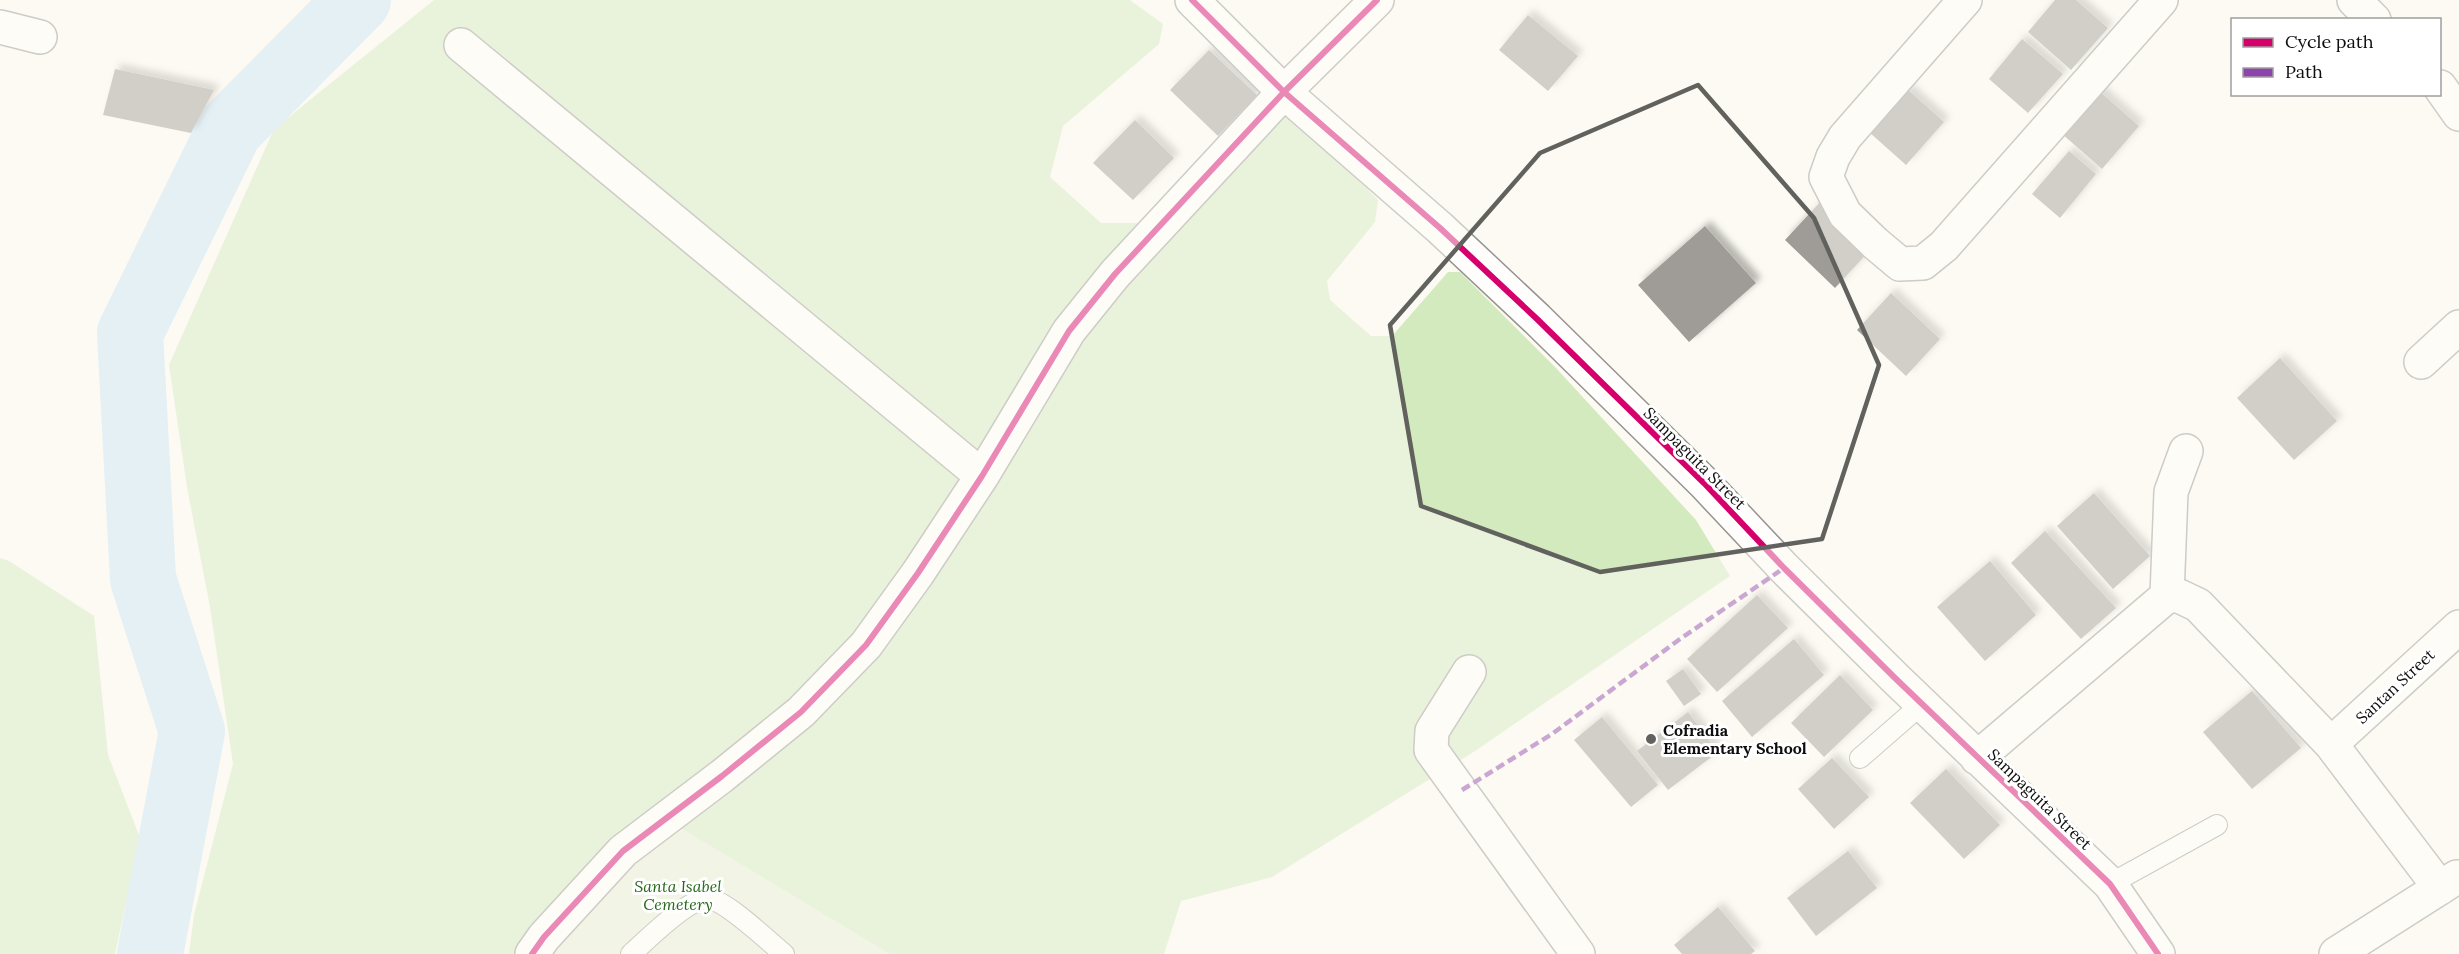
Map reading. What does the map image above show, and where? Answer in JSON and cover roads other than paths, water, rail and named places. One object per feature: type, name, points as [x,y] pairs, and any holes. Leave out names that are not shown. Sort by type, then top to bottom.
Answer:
[{"type":"street","name":"Sampaguita Street","points":[[1192,0],[1284,92],[1440,228],[1528,311],[1704,483],[1784,568],[1977,758],[2110,884],[2158,954]]},
{"type":"street","points":[[532,954],[544,937],[622,851],[722,776],[801,712],[866,645],[918,573],[982,476],[1069,331],[1115,274],[1284,92],[1377,0]]},
{"type":"street","points":[[1965,0],[1845,137],[1833,157],[1826,177],[1845,214],[1900,264],[1923,263],[1944,246],[2161,0]]},
{"type":"street","points":[[2355,0],[2372,18]]},
{"type":"street","points":[[0,27],[40,37]]},
{"type":"street","points":[[461,45],[982,476]]},
{"type":"street","points":[[2441,90],[2459,114]]},
{"type":"street","points":[[2421,362],[2459,327]]},
{"type":"street","points":[[2167,596],[2170,492],[2186,451]]},
{"type":"street","points":[[1977,758],[2167,596],[2179,596],[2198,605],[2331,744],[2449,882],[2336,954]]},
{"type":"street","name":"Santan Street","points":[[2331,744],[2459,627]]},
{"type":"street","points":[[1469,672],[1432,731],[1431,750],[1578,954]]},
{"type":"lane","points":[[1860,758],[1922,704]]},
{"type":"lane","points":[[2110,884],[2217,825]]},
{"type":"lane","points":[[631,954],[692,903],[708,898],[722,903],[784,954]]},
{"type":"waterway","points":[[150,954],[192,731],[143,579],[130,333],[230,129],[358,0]]},
{"type":"place","name":"Cofradia Elementary School","points":[[1651,739]]},
{"type":"park label","name":"Santa Isabel Cemetery","points":[[678,895]]}]
